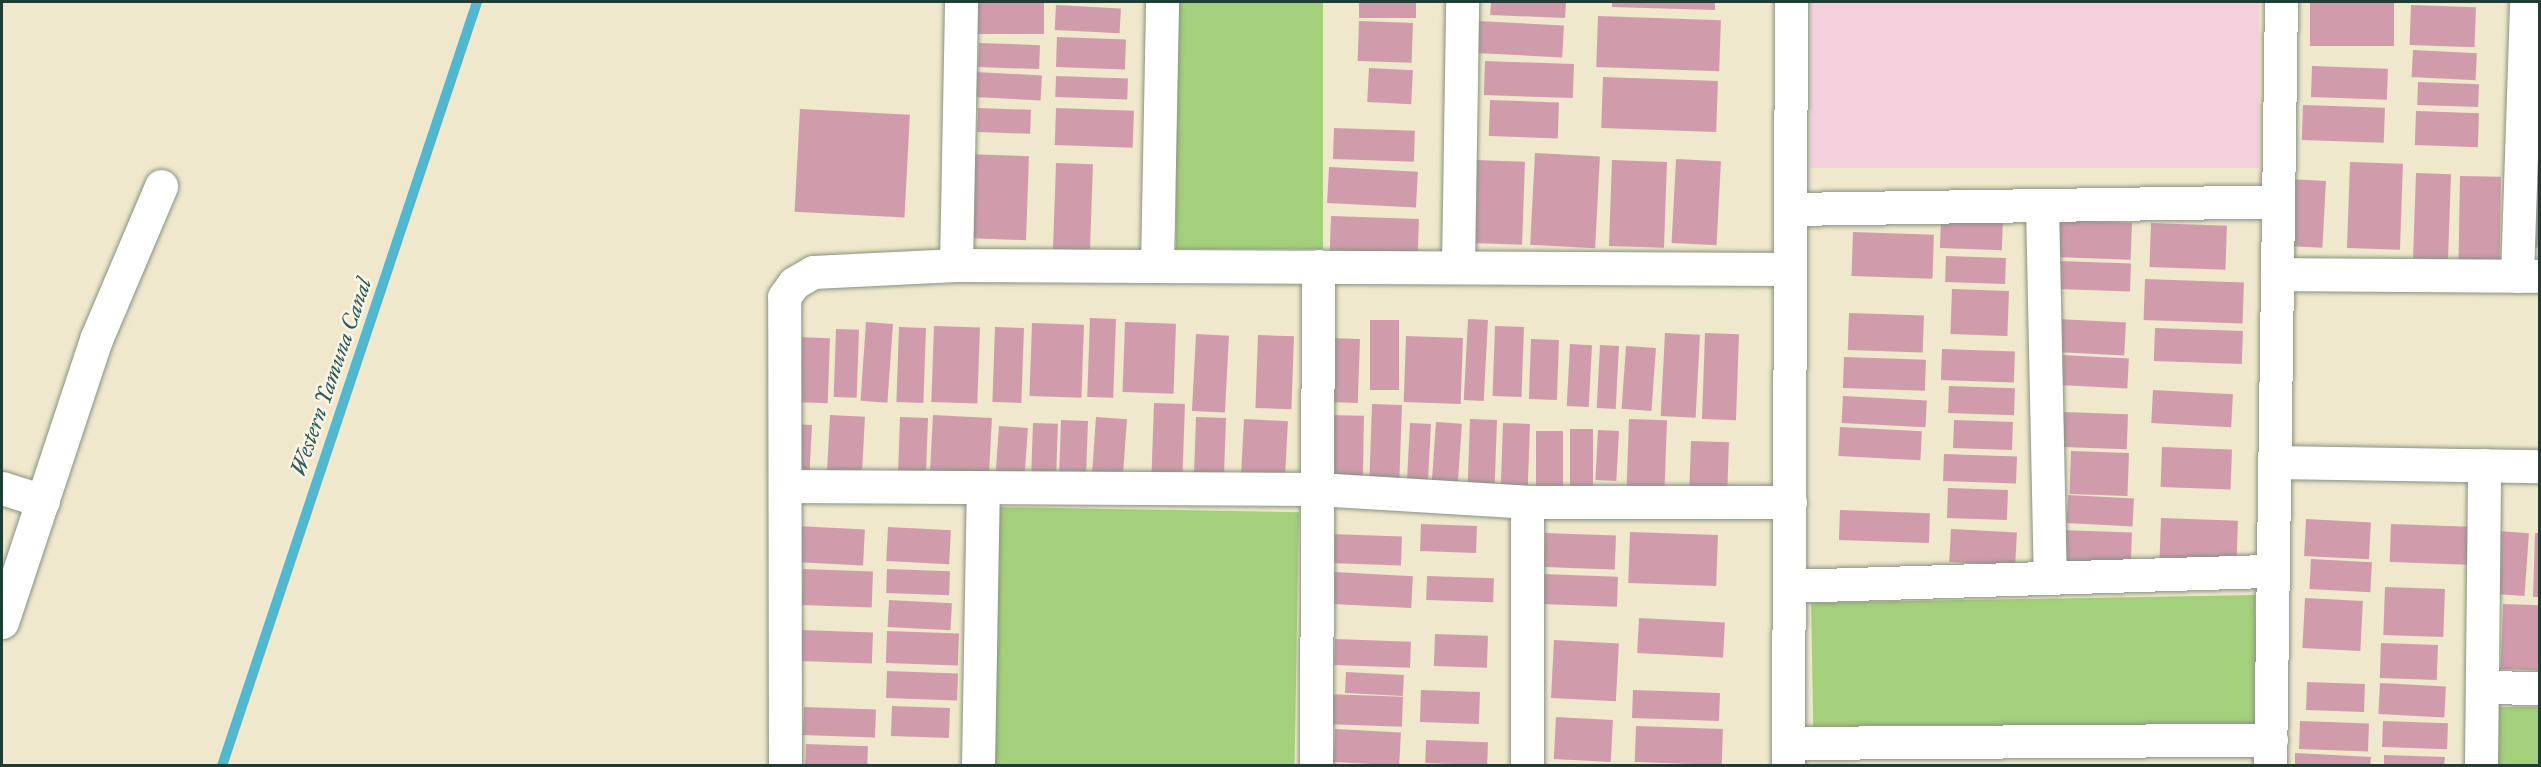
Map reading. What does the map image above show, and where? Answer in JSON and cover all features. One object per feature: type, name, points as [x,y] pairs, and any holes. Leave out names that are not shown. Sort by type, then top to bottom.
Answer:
[{"type":"street","points":[[956,265],[961,2]]},
{"type":"street","points":[[1157,266],[1162,2]]},
{"type":"street","points":[[1458,267],[1462,2]]},
{"type":"street","points":[[1791,2],[1788,754],[2270,753],[2281,2]]},
{"type":"street","points":[[2277,274],[2528,276],[2526,2]]},
{"type":"street","points":[[2,622],[97,337],[161,186]]},
{"type":"street","points":[[1790,209],[2278,201]]},
{"type":"street","points":[[2042,205],[2050,578]]},
{"type":"street","points":[[785,765],[784,297],[794,284],[813,272],[956,265],[1790,269]]},
{"type":"street","points":[[1316,765],[1318,267]]},
{"type":"street","points":[[2275,462],[2540,466]]},
{"type":"street","points":[[2481,765],[2484,465]]},
{"type":"street","points":[[785,486],[1317,489],[1527,502],[1790,502]]},
{"type":"street","points":[[2,488],[43,501]]},
{"type":"street","points":[[978,765],[983,488]]},
{"type":"street","points":[[1527,502],[1527,765]]},
{"type":"street","points":[[1789,586],[2273,571]]},
{"type":"street","points":[[2482,687],[2540,688]]},
{"type":"shaded area","points":[[1810,2],[2259,2],[2259,168],[1810,168]]},
{"type":"green space","points":[[1176,2],[1323,2],[1323,249],[1176,249]]},
{"type":"green space","points":[[995,507],[1299,512],[1295,766],[990,766]]},
{"type":"green space","points":[[2255,595],[2257,726],[1813,734],[1811,603]]},
{"type":"green space","points":[[2495,707],[2539,707],[2539,765],[2495,765]]},
{"type":"building","points":[[976,2],[1044,2],[1044,34],[976,34]]},
{"type":"building","points":[[1359,2],[1416,2],[1416,18],[1359,18]]},
{"type":"building","points":[[1491,2],[1566,2],[1565,18],[1490,15]]},
{"type":"building","points":[[1612,2],[1715,2],[1715,10],[1612,7]]},
{"type":"building","points":[[2310,2],[2394,2],[2394,46],[2310,46]]},
{"type":"building","points":[[1056,5],[1121,8],[1120,33],[1055,30]]},
{"type":"building","points":[[2411,5],[2476,7],[2475,47],[2410,45]]},
{"type":"building","points":[[1598,16],[1721,20],[1719,71],[1596,67]]},
{"type":"building","points":[[1359,21],[1413,23],[1412,63],[1358,61]]},
{"type":"building","points":[[1478,21],[1564,26],[1562,57],[1476,53]]},
{"type":"building","points":[[1057,37],[1126,39],[1125,69],[1056,67]]},
{"type":"building","points":[[979,43],[1040,45],[1039,69],[978,67]]},
{"type":"building","points":[[2413,50],[2477,53],[2475,80],[2412,77]]},
{"type":"building","points":[[1485,61],[1574,64],[1573,98],[1484,95]]},
{"type":"building","points":[[2312,66],[2388,69],[2387,100],[2311,97]]},
{"type":"building","points":[[1369,68],[1413,70],[1411,104],[1367,102]]},
{"type":"building","points":[[976,72],[1042,75],[1041,100],[975,97]]},
{"type":"building","points":[[1056,76],[1128,79],[1127,99],[1055,97]]},
{"type":"building","points":[[1603,77],[1718,81],[1716,132],[1601,128]]},
{"type":"building","points":[[2418,82],[2479,84],[2478,107],[2417,105]]},
{"type":"building","points":[[1490,100],[1559,102],[1558,138],[1489,136]]},
{"type":"building","points":[[2303,105],[2385,108],[2384,143],[2302,140]]},
{"type":"building","points":[[978,108],[1031,110],[1030,134],[977,132]]},
{"type":"building","points":[[1056,108],[1134,111],[1133,148],[1055,145]]},
{"type":"building","points":[[800,109],[910,115],[904,218],[795,212]]},
{"type":"building","points":[[2416,111],[2479,113],[2478,147],[2415,145]]},
{"type":"building","points":[[1334,128],[1415,131],[1414,162],[1333,159]]},
{"type":"building","points":[[1535,153],[1600,156],[1595,248],[1530,245]]},
{"type":"building","points":[[965,154],[1029,156],[1026,240],[962,238]]},
{"type":"building","points":[[1676,159],[1721,161],[1717,245],[1672,243]]},
{"type":"building","points":[[1475,160],[1525,162],[1522,245],[1472,243]]},
{"type":"building","points":[[1612,160],[1667,162],[1664,248],[1609,246]]},
{"type":"building","points":[[2531,161],[2540,161],[2540,248],[2529,247]]},
{"type":"building","points":[[2350,162],[2403,164],[2400,250],[2347,248]]},
{"type":"building","points":[[1056,163],[1093,164],[1090,250],[1053,249]]},
{"type":"building","points":[[1329,167],[1418,172],[1416,208],[1327,203]]},
{"type":"building","points":[[2416,173],[2451,174],[2448,259],[2413,258]]},
{"type":"building","points":[[2460,176],[2501,177],[2499,264],[2458,263]]},
{"type":"building","points":[[2289,179],[2326,181],[2322,248],[2285,246]]},
{"type":"building","points":[[1331,216],[1419,219],[1418,256],[1330,253]]},
{"type":"building","points":[[1941,217],[2003,219],[2002,250],[1940,248]]},
{"type":"building","points":[[2056,220],[2132,223],[2131,260],[2055,257]]},
{"type":"building","points":[[2151,223],[2227,226],[2225,270],[2149,267]]},
{"type":"building","points":[[1853,232],[1934,235],[1932,279],[1851,276]]},
{"type":"building","points":[[1946,256],[2006,258],[2005,284],[1945,282]]},
{"type":"building","points":[[2058,261],[2131,264],[2130,292],[2057,289]]},
{"type":"building","points":[[2145,279],[2244,282],[2243,323],[2144,320]]},
{"type":"building","points":[[1952,289],[2009,291],[2007,336],[1950,334]]},
{"type":"building","points":[[1849,313],[1924,316],[1923,353],[1848,350]]},
{"type":"building","points":[[1090,318],[1116,319],[1113,398],[1087,397]]},
{"type":"building","points":[[1468,319],[1488,320],[1484,401],[1464,400]]},
{"type":"building","points":[[2058,319],[2126,323],[2124,356],[2056,352]]},
{"type":"building","points":[[1370,320],[1399,320],[1399,390],[1370,390]]},
{"type":"building","points":[[866,322],[893,324],[887,403],[860,401]]},
{"type":"building","points":[[1125,322],[1176,324],[1174,394],[1123,392]]},
{"type":"building","points":[[1032,323],[1084,325],[1081,398],[1029,396]]},
{"type":"building","points":[[934,326],[980,328],[977,404],[931,402]]},
{"type":"building","points":[[1495,326],[1524,327],[1522,397],[1493,396]]},
{"type":"building","points":[[899,327],[926,328],[923,403],[896,402]]},
{"type":"building","points":[[995,327],[1024,328],[1021,403],[992,402]]},
{"type":"building","points":[[2155,328],[2243,331],[2242,364],[2154,361]]},
{"type":"building","points":[[836,329],[859,330],[857,398],[834,397]]},
{"type":"building","points":[[1665,333],[1700,335],[1696,418],[1661,416]]},
{"type":"building","points":[[1705,333],[1739,334],[1736,420],[1702,419]]},
{"type":"building","points":[[1196,334],[1229,336],[1225,413],[1192,411]]},
{"type":"building","points":[[1258,335],[1294,336],[1291,409],[1255,408]]},
{"type":"building","points":[[1406,336],[1463,338],[1461,404],[1404,402]]},
{"type":"building","points":[[796,337],[830,338],[828,403],[794,402]]},
{"type":"building","points":[[1330,338],[1360,339],[1358,403],[1328,402]]},
{"type":"building","points":[[1531,339],[1559,340],[1557,400],[1529,399]]},
{"type":"building","points":[[1570,344],[1592,345],[1589,407],[1567,406]]},
{"type":"building","points":[[1600,345],[1619,346],[1616,409],[1597,408]]},
{"type":"building","points":[[1626,346],[1656,348],[1652,411],[1622,409]]},
{"type":"building","points":[[1942,349],[2015,352],[2014,383],[1941,380]]},
{"type":"building","points":[[2061,355],[2129,359],[2127,389],[2059,385]]},
{"type":"building","points":[[1844,357],[1926,360],[1925,391],[1843,388]]},
{"type":"building","points":[[1949,386],[2015,388],[2014,415],[1948,413]]},
{"type":"building","points":[[2153,390],[2233,394],[2231,427],[2151,423]]},
{"type":"building","points":[[1843,396],[1927,400],[1925,427],[1842,423]]},
{"type":"building","points":[[1154,403],[1185,404],[1182,481],[1151,480]]},
{"type":"building","points":[[1372,404],[1402,405],[1399,489],[1369,488]]},
{"type":"building","points":[[2063,412],[2128,414],[2127,449],[2062,447]]},
{"type":"building","points":[[830,415],[865,417],[862,482],[827,480]]},
{"type":"building","points":[[933,415],[992,418],[988,484],[930,481]]},
{"type":"building","points":[[1324,415],[1364,416],[1363,479],[1323,478]]},
{"type":"building","points":[[900,417],[928,418],[926,480],[898,479]]},
{"type":"building","points":[[1096,417],[1127,419],[1122,483],[1092,481]]},
{"type":"building","points":[[1196,417],[1226,418],[1224,484],[1194,483]]},
{"type":"building","points":[[1244,419],[1288,421],[1285,485],[1241,483]]},
{"type":"building","points":[[1470,419],[1497,420],[1495,485],[1468,484]]},
{"type":"building","points":[[1629,419],[1667,420],[1664,493],[1626,492]]},
{"type":"building","points":[[1061,420],[1088,421],[1086,485],[1059,484]]},
{"type":"building","points":[[1954,420],[2013,422],[2012,450],[1953,448]]},
{"type":"building","points":[[1436,422],[1462,424],[1457,488],[1432,486]]},
{"type":"building","points":[[1033,423],[1058,424],[1056,485],[1031,484]]},
{"type":"building","points":[[1410,423],[1431,424],[1428,486],[1407,485]]},
{"type":"building","points":[[1503,423],[1530,424],[1528,494],[1501,493]]},
{"type":"building","points":[[791,424],[812,425],[809,480],[788,479]]},
{"type":"building","points":[[999,426],[1028,428],[1024,486],[995,484]]},
{"type":"building","points":[[1840,427],[1922,431],[1920,460],[1838,456]]},
{"type":"building","points":[[1570,429],[1593,429],[1593,497],[1570,497]]},
{"type":"building","points":[[1598,430],[1619,431],[1616,481],[1595,480]]},
{"type":"building","points":[[1536,431],[1563,431],[1563,497],[1536,497]]},
{"type":"building","points":[[1691,441],[1729,442],[1727,497],[1689,496]]},
{"type":"building","points":[[2162,447],[2232,449],[2231,489],[2161,487]]},
{"type":"building","points":[[2071,451],[2129,453],[2127,496],[2069,494]]},
{"type":"building","points":[[1944,454],[2017,457],[2016,484],[1943,481]]},
{"type":"building","points":[[1948,488],[2008,490],[2007,520],[1947,518]]},
{"type":"building","points":[[2068,495],[2134,498],[2132,526],[2067,523]]},
{"type":"building","points":[[1840,510],[1930,513],[1929,543],[1839,540]]},
{"type":"building","points":[[2161,518],[2238,521],[2236,565],[2159,562]]},
{"type":"building","points":[[2306,519],[2371,522],[2369,559],[2304,556]]},
{"type":"building","points":[[1421,524],[1477,526],[1476,553],[1420,551]]},
{"type":"building","points":[[2391,524],[2470,527],[2469,565],[2390,562]]},
{"type":"building","points":[[797,526],[865,530],[863,566],[795,562]]},
{"type":"building","points":[[888,527],[951,530],[949,564],[886,561]]},
{"type":"building","points":[[1951,529],[2017,532],[2015,565],[1949,562]]},
{"type":"building","points":[[2061,530],[2132,532],[2131,570],[2060,568]]},
{"type":"building","points":[[2498,531],[2529,533],[2525,596],[2494,594]]},
{"type":"building","points":[[1630,532],[1718,535],[1716,586],[1628,583]]},
{"type":"building","points":[[1545,533],[1616,535],[1615,569],[1544,567]]},
{"type":"building","points":[[2535,533],[2540,533],[2540,597],[2533,597]]},
{"type":"building","points":[[1330,534],[1402,537],[1401,565],[1329,563]]},
{"type":"building","points":[[2311,559],[2372,562],[2370,592],[2309,589]]},
{"type":"building","points":[[803,569],[873,571],[872,607],[802,605]]},
{"type":"building","points":[[887,569],[950,571],[949,595],[886,593]]},
{"type":"building","points":[[1334,572],[1413,576],[1411,608],[1332,604]]},
{"type":"building","points":[[1542,574],[1618,577],[1617,607],[1541,604]]},
{"type":"building","points":[[1427,576],[1494,578],[1493,602],[1426,600]]},
{"type":"building","points":[[2385,587],[2445,589],[2443,637],[2383,635]]},
{"type":"building","points":[[2305,598],[2363,601],[2360,651],[2302,648]]},
{"type":"building","points":[[889,600],[952,603],[951,630],[888,627]]},
{"type":"building","points":[[2503,604],[2540,605],[2538,670],[2501,669]]},
{"type":"building","points":[[1639,618],[1725,623],[1723,657],[1637,653]]},
{"type":"building","points":[[801,630],[873,633],[872,663],[800,661]]},
{"type":"building","points":[[887,631],[959,634],[958,665],[886,663]]},
{"type":"building","points":[[1435,634],[1488,636],[1487,668],[1434,666]]},
{"type":"building","points":[[1335,639],[1411,642],[1410,668],[1334,665]]},
{"type":"building","points":[[1554,640],[1619,643],[1616,701],[1551,698]]},
{"type":"building","points":[[2381,643],[2438,645],[2437,680],[2380,678]]},
{"type":"building","points":[[887,671],[958,673],[957,700],[886,698]]},
{"type":"building","points":[[1346,672],[1404,675],[1403,696],[1345,693]]},
{"type":"building","points":[[2307,682],[2365,684],[2364,712],[2306,710]]},
{"type":"building","points":[[2380,683],[2446,686],[2444,717],[2378,714]]},
{"type":"building","points":[[1421,690],[1480,692],[1479,724],[1420,722]]},
{"type":"building","points":[[1633,690],[1720,693],[1719,721],[1632,718]]},
{"type":"building","points":[[1326,694],[1403,697],[1402,727],[1325,724]]},
{"type":"building","points":[[892,706],[950,708],[949,738],[891,736]]},
{"type":"building","points":[[804,707],[876,710],[875,737],[803,735]]},
{"type":"building","points":[[1556,717],[1613,720],[1611,762],[1554,759]]},
{"type":"building","points":[[2300,721],[2369,723],[2368,751],[2299,749]]},
{"type":"building","points":[[2383,721],[2448,723],[2447,749],[2382,747]]},
{"type":"building","points":[[1636,726],[1723,729],[1722,765],[1635,762]]},
{"type":"building","points":[[1335,729],[1401,732],[1399,765],[1333,762]]},
{"type":"building","points":[[1426,740],[1488,742],[1487,765],[1425,763]]},
{"type":"building","points":[[806,744],[868,746],[867,766],[805,766]]},
{"type":"building","points":[[2295,753],[2371,757],[2370,766],[2295,766]]},
{"type":"building","points":[[2384,755],[2445,757],[2444,766],[2384,766]]},
{"type":"waterway","name":"Western Yamuna Canal","points":[[222,766],[477,2]]}]
